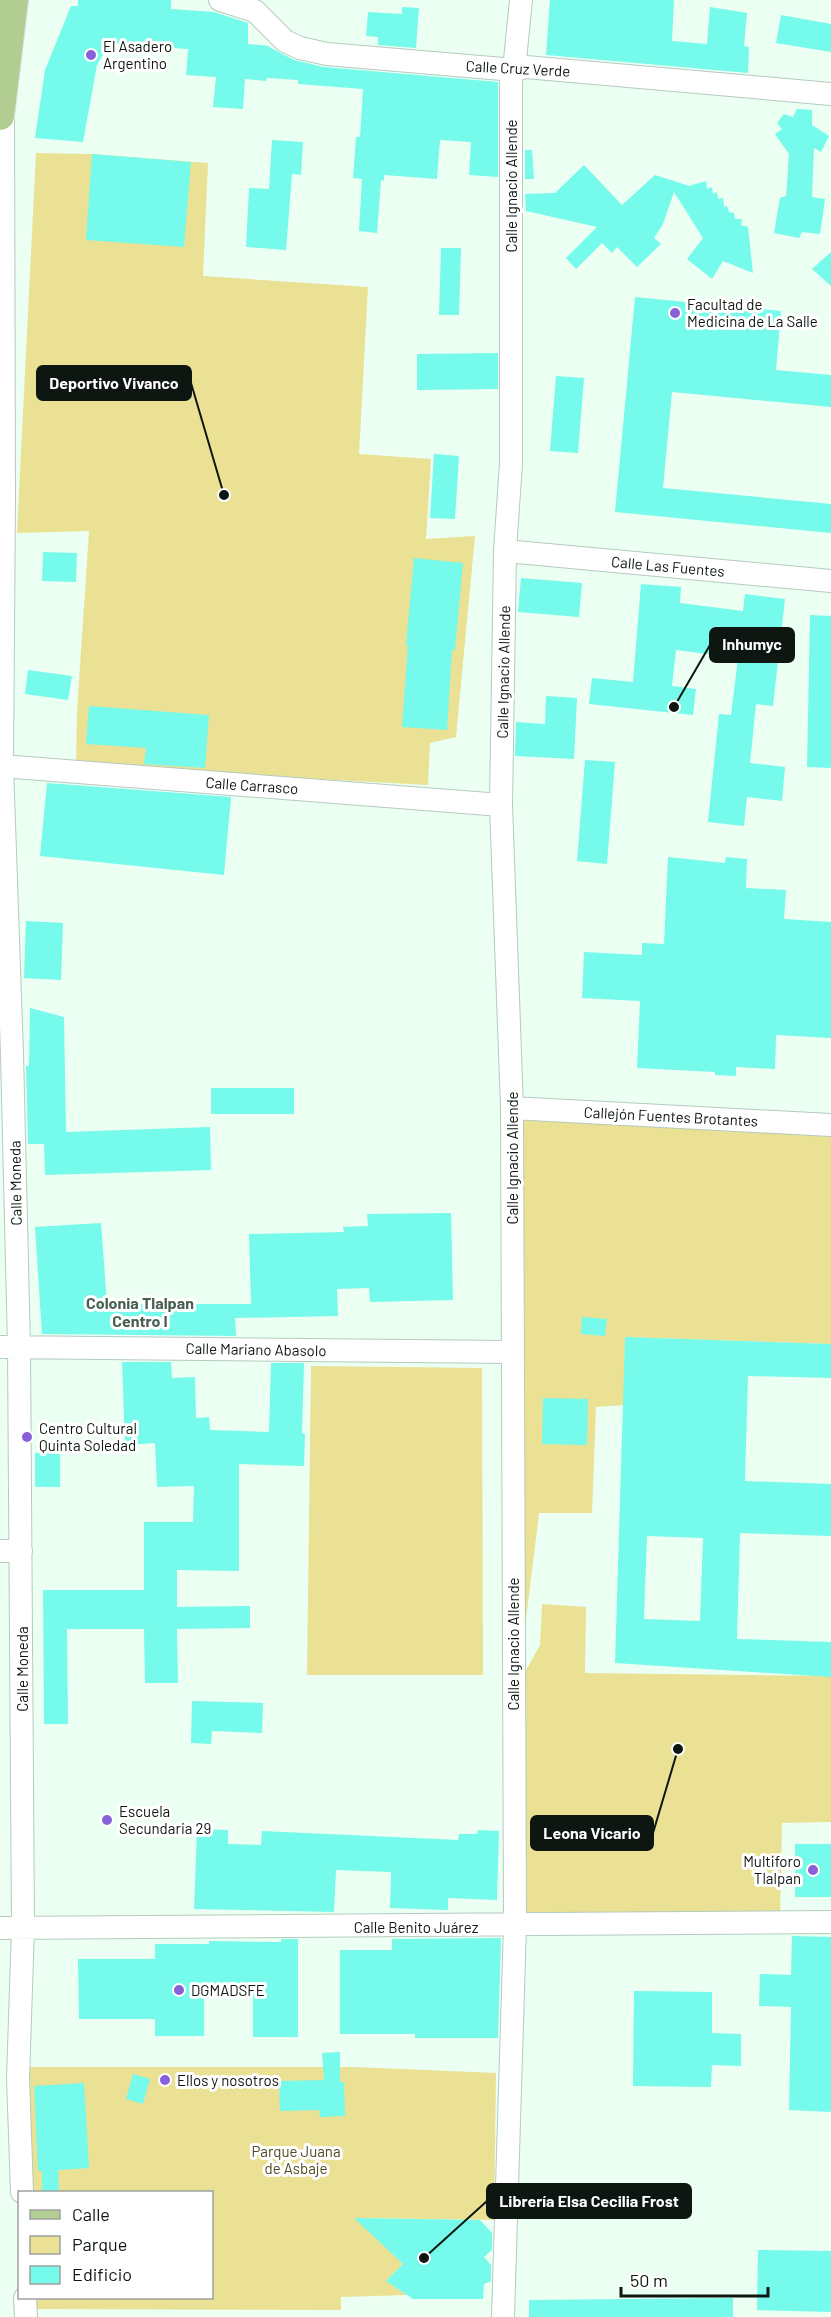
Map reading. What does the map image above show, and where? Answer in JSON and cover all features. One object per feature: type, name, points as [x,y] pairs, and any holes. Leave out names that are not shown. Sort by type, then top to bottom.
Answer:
[{"type":"main road","points":[[1,109],[14,0]]},
{"type":"street","name":"Calle Cruz Verde","points":[[220,0],[255,12],[285,41],[300,48],[327,54],[514,70],[526,67],[831,94]]},
{"type":"street","name":"Calle Ignacio Allende","points":[[503,2317],[515,1926],[512,1108],[501,805],[506,551],[511,463],[511,80],[522,0]]},
{"type":"street","name":"Calle Moneda","points":[[1,109],[2,766],[12,1054],[9,1347],[11,1551],[23,1928],[18,2078],[22,2191]]},
{"type":"street","name":"Calle Las Fuentes","points":[[506,551],[831,581]]},
{"type":"street","name":"Calle Carrasco","points":[[2,766],[501,805]]},
{"type":"street","name":"Callejón Fuentes Brotantes","points":[[512,1108],[831,1125]]},
{"type":"street","name":"Calle Mariano Abasolo","points":[[9,1347],[513,1352]]},
{"type":"street","name":"Calle Benito Juárez","points":[[0,1928],[831,1922]]},
{"type":"street","points":[[25,2299],[26,2317]]},
{"type":"green space","points":[[36,153],[92,154],[208,163],[203,276],[368,287],[359,454],[431,459],[426,539],[475,536],[456,737],[430,743],[428,785],[76,766],[77,711],[89,531],[17,533]]},
{"type":"green space","points":[[522,1114],[831,1134],[831,1344],[625,1337],[624,1405],[596,1407],[592,1513],[539,1513],[518,1685],[540,1645],[542,1604],[586,1607],[585,1673],[831,1676],[831,1822],[782,1823],[780,1917],[522,1918],[525,1687],[517,1688],[523,1512]]},
{"type":"green space","points":[[311,1366],[482,1368],[483,1675],[307,1675]]},
{"type":"green space","name":"Parque Juana de Asbaje","points":[[20,2067],[353,2067],[496,2073],[494,2220],[366,2218],[364,2227],[403,2264],[386,2281],[407,2295],[341,2297],[341,2310],[27,2309],[27,2299],[213,2299],[213,2191],[25,2191]]},
{"type":"building","points":[[78,0],[171,0],[171,9],[214,12],[248,23],[248,44],[269,46],[294,60],[324,67],[498,82],[498,177],[469,175],[471,142],[440,140],[437,179],[384,175],[384,181],[381,180],[377,233],[359,231],[362,179],[353,178],[356,137],[360,137],[363,89],[298,84],[298,80],[245,79],[243,109],[213,107],[216,77],[186,75],[188,49],[109,44],[97,65],[83,142],[35,138],[45,70],[71,6],[78,6]]},
{"type":"building","points":[[550,0],[674,0],[672,41],[707,44],[710,7],[747,13],[744,46],[749,47],[748,73],[546,55]]},
{"type":"building","points":[[402,7],[419,8],[416,48],[378,45],[378,37],[366,36],[368,12],[402,14]]},
{"type":"building","points":[[781,15],[831,24],[831,52],[776,43]]},
{"type":"building","points":[[797,109],[812,110],[812,125],[829,136],[821,152],[814,148],[812,197],[825,199],[820,234],[802,232],[799,238],[774,233],[780,198],[786,196],[789,154],[775,134],[782,129],[777,123],[784,114],[793,117]]},
{"type":"building","points":[[272,140],[303,142],[301,175],[292,174],[286,250],[246,247],[249,188],[269,189]]},
{"type":"building","points":[[525,150],[532,150],[534,179],[525,179]]},
{"type":"building","points":[[92,154],[191,162],[184,247],[86,240]]},
{"type":"building","points":[[584,165],[622,205],[655,175],[689,186],[706,181],[707,189],[712,187],[713,194],[717,192],[718,199],[723,198],[724,207],[727,206],[729,212],[734,213],[735,219],[742,219],[741,225],[748,227],[753,273],[723,261],[712,279],[687,259],[703,238],[674,192],[663,224],[654,238],[661,244],[637,267],[617,247],[612,253],[602,243],[576,269],[566,258],[597,227],[526,211],[525,194],[555,193]]},
{"type":"building","points":[[441,248],[461,248],[459,315],[439,315]]},
{"type":"building","points":[[831,252],[831,286],[812,269]]},
{"type":"building","points":[[635,297],[756,309],[757,315],[758,309],[781,311],[776,370],[831,375],[831,407],[672,392],[663,488],[831,504],[831,533],[615,512]]},
{"type":"building","points":[[498,353],[498,389],[417,390],[417,354]]},
{"type":"building","points":[[556,376],[584,378],[578,453],[550,451]]},
{"type":"building","points":[[434,454],[459,456],[455,519],[430,518]]},
{"type":"building","points":[[43,552],[77,553],[76,582],[42,581]]},
{"type":"building","points":[[414,558],[463,563],[455,650],[452,650],[447,730],[402,727],[408,646],[406,645]]},
{"type":"building","points":[[521,578],[582,583],[579,617],[518,612]]},
{"type":"building","points":[[641,584],[681,587],[680,603],[743,611],[745,594],[785,599],[773,706],[756,704],[750,763],[785,767],[782,801],[747,797],[744,826],[708,822],[719,714],[731,715],[738,658],[676,650],[672,686],[696,689],[693,715],[589,704],[592,678],[633,682]]},
{"type":"building","points":[[810,615],[831,616],[831,768],[807,767]]},
{"type":"building","points":[[28,670],[72,676],[68,700],[25,694]]},
{"type":"building","points":[[546,696],[577,698],[574,759],[515,756],[516,722],[545,724]]},
{"type":"building","points":[[89,706],[209,715],[205,768],[144,764],[146,748],[86,744]]},
{"type":"building","points":[[585,760],[615,762],[607,864],[577,861]]},
{"type":"building","points":[[47,783],[231,797],[224,875],[40,856]]},
{"type":"building","points":[[668,857],[725,863],[726,857],[747,859],[746,888],[786,890],[784,919],[831,922],[831,1038],[776,1035],[775,1069],[736,1067],[736,1076],[715,1075],[715,1072],[637,1068],[640,1001],[582,998],[584,952],[642,955],[642,943],[664,944]]},
{"type":"building","points":[[26,921],[63,923],[61,980],[24,978]]},
{"type":"building","points":[[30,1008],[64,1017],[66,1132],[210,1127],[211,1170],[45,1175],[44,1144],[28,1144],[26,1066],[29,1066]]},
{"type":"building","points":[[211,1088],[294,1088],[294,1114],[211,1114]]},
{"type":"building","points":[[451,1213],[453,1300],[370,1302],[369,1288],[337,1289],[338,1316],[235,1318],[236,1336],[42,1334],[35,1227],[101,1223],[107,1304],[251,1304],[249,1234],[344,1232],[343,1227],[368,1226],[367,1214]]},
{"type":"building","points":[[582,1317],[607,1319],[605,1336],[581,1334]]},
{"type":"building","points":[[625,1337],[831,1344],[831,1378],[748,1376],[745,1481],[831,1484],[831,1536],[740,1533],[737,1639],[831,1642],[831,1677],[615,1663]],"holes":[[[647,1536],[703,1538],[700,1621],[644,1619]]]},
{"type":"building","points":[[122,1362],[171,1362],[172,1378],[195,1377],[196,1418],[209,1417],[210,1430],[269,1432],[271,1363],[304,1363],[302,1433],[305,1434],[304,1466],[239,1464],[239,1571],[177,1570],[177,1607],[250,1606],[250,1628],[177,1629],[178,1683],[145,1683],[144,1629],[67,1629],[68,1724],[44,1724],[43,1590],[144,1590],[144,1522],[193,1522],[194,1486],[157,1487],[155,1443],[125,1445]]},
{"type":"building","points":[[543,1398],[588,1399],[587,1445],[542,1444]]},
{"type":"building","points":[[35,1453],[60,1453],[60,1487],[35,1487]]},
{"type":"building","points":[[192,1701],[263,1703],[262,1733],[212,1731],[211,1744],[191,1743]]},
{"type":"building","points":[[197,1829],[228,1830],[228,1844],[261,1845],[262,1831],[458,1840],[459,1834],[477,1834],[478,1830],[499,1831],[497,1900],[448,1898],[448,1910],[390,1908],[391,1872],[336,1870],[334,1912],[194,1909]]},
{"type":"building","name":"Multiforo Tlalpan","points":[[795,1844],[831,1844],[831,1897],[795,1897]]},
{"type":"building","points":[[792,1936],[831,1937],[831,2112],[789,2110],[791,2007],[759,2006],[760,1974],[791,1975]]},
{"type":"building","points":[[501,1938],[498,2038],[415,2038],[415,2034],[340,2034],[340,1950],[392,1950],[392,1939]]},
{"type":"building","points":[[281,1939],[298,1939],[298,2037],[253,2037],[253,1990],[204,1990],[204,2036],[155,2036],[155,2019],[79,2019],[78,1959],[155,1959],[155,1944],[209,1944],[209,1941],[281,1942]]},
{"type":"building","points":[[634,1991],[712,1992],[712,2033],[741,2034],[741,2066],[712,2065],[711,2087],[633,2086]]},
{"type":"building","points":[[340,2052],[340,2082],[344,2082],[345,2116],[320,2117],[319,2110],[280,2111],[279,2081],[324,2080],[322,2053]]},
{"type":"building","points":[[133,2074],[150,2079],[143,2104],[126,2099]]},
{"type":"building","points":[[84,2083],[89,2168],[58,2170],[59,2191],[42,2191],[42,2171],[38,2171],[34,2086]]},
{"type":"building","points":[[354,2218],[480,2220],[492,2233],[492,2250],[484,2257],[491,2265],[491,2281],[484,2284],[483,2299],[413,2299],[386,2281],[403,2264]]},
{"type":"building","points":[[758,2250],[831,2251],[831,2312],[757,2310]]},
{"type":"building","points":[[733,2298],[733,2317],[529,2317],[529,2300]]},
{"type":"place","name":"El Asadero Argentino","points":[[91,55]]},
{"type":"place","name":"Facultad de Medicina de La Salle","points":[[675,313]]},
{"type":"place","name":"Deportivo Vivanco","points":[[224,495]]},
{"type":"place","name":"Inhumyc","points":[[674,707]]},
{"type":"place","name":"Centro Cultural Quinta Soledad","points":[[27,1437]]},
{"type":"place","name":"Leona Vicario","points":[[678,1749]]},
{"type":"place","name":"Escuela Secundaria 29","points":[[107,1820]]},
{"type":"place","name":"Multiforo Tlalpan","points":[[813,1870]]},
{"type":"place","name":"DGMADSFE","points":[[179,1990]]},
{"type":"place","name":"Ellos y nosotros","points":[[165,2080]]},
{"type":"place","name":"Librería Elsa Cecilia Frost","points":[[424,2258]]},
{"type":"district","name":"Colonia Tlalpan Centro I","points":[[140,1311]]}]
